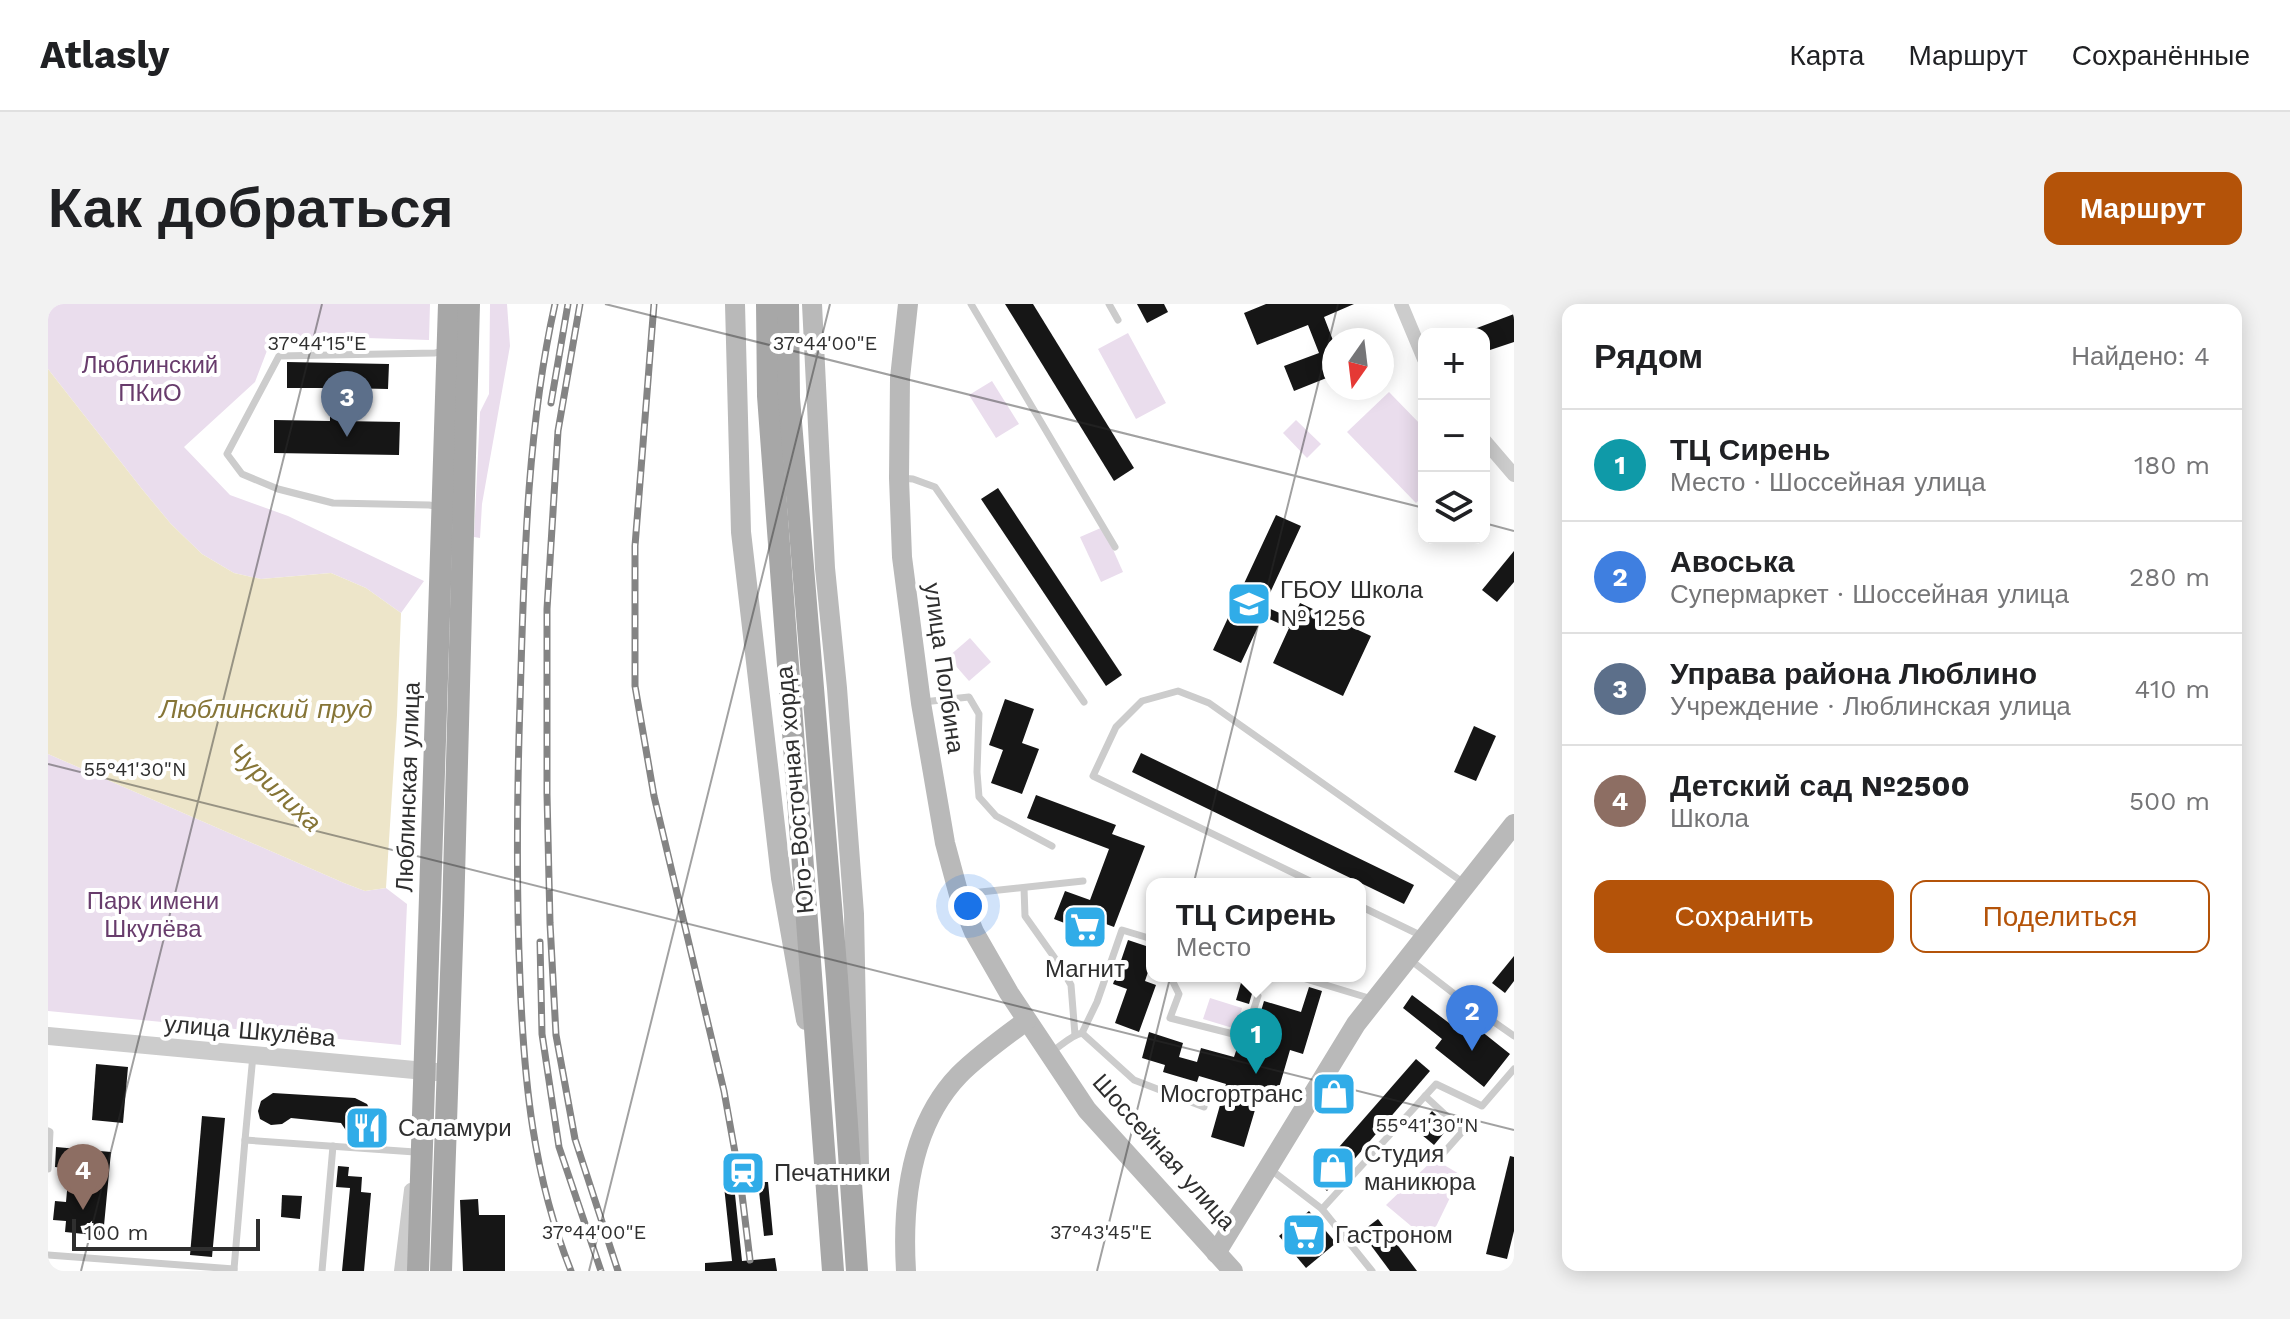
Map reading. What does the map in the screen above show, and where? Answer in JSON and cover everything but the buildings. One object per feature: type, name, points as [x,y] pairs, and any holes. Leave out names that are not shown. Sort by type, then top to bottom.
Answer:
[{"type":"main road","name":"Люблинская улица","points":[[418,1271],[449,304]]},
{"type":"main road","name":"Люблинская улица","points":[[441,1271],[469,304]]},
{"type":"main road","points":[[735,304],[741,532],[781,878],[819,1099]]},
{"type":"main road","name":"Юго-Восточная хорда","points":[[767,304],[768,396],[833,1271]]},
{"type":"main road","name":"Юго-Восточная хорда","points":[[788,304],[789,398],[837,978],[857,1266]]},
{"type":"main road","points":[[812,304],[825,568],[854,914],[859,1122],[857,1266]]},
{"type":"main road","name":"улица Полбина","points":[[908,304],[900,378],[899,478],[902,557],[921,703],[947,853],[959,895],[974,932],[1026,1021]]},
{"type":"main road","name":"Шоссейная улица","points":[[1026,1021],[1087,1110],[1216,1253],[1356,1024],[1514,824]]},
{"type":"main road","points":[[906,1271],[907,1196],[917,1145],[936,1105],[958,1077],[1026,1021]]},
{"type":"main road","points":[[1216,1253],[1233,1271]]},
{"type":"street","points":[[1401,304],[1418,345]]},
{"type":"street","points":[[1490,447],[1514,475]]},
{"type":"street","name":"улица Шкулёва","points":[[48,1036],[447,1073]]},
{"type":"street","points":[[401,1271],[423,1106]]},
{"type":"lane","points":[[971,304],[1115,547]]},
{"type":"lane","points":[[1109,304],[1118,320]]},
{"type":"lane","points":[[444,508],[333,503],[278,489],[242,474],[227,454],[279,356],[435,353],[448,349]]},
{"type":"lane","points":[[899,478],[913,479],[935,487],[1084,702]]},
{"type":"lane","points":[[1304,878],[1093,776],[1116,727],[1142,701],[1178,691],[1209,703],[1466,885]]},
{"type":"lane","points":[[921,703],[969,697],[979,714],[979,797],[996,816],[1052,846]]},
{"type":"lane","points":[[959,895],[1083,881]]},
{"type":"lane","points":[[1024,888],[1025,916],[1071,985],[1078,1034],[1134,1080],[1204,1107]]},
{"type":"lane","points":[[1366,909],[1424,937]]},
{"type":"lane","points":[[1049,1054],[1078,1034],[1097,1002],[1122,930],[1146,937]]},
{"type":"lane","points":[[1407,957],[1514,1036]]},
{"type":"lane","points":[[1173,982],[1179,994],[1170,1018],[1245,1037],[1258,996]]},
{"type":"lane","points":[[1316,982],[1374,1000]]},
{"type":"lane","points":[[48,1255],[234,1270],[253,1055]]},
{"type":"lane","points":[[1322,1209],[1436,1084],[1482,1106],[1514,1069]]},
{"type":"lane","points":[[1425,1096],[1463,1131],[1440,1157]]},
{"type":"lane","points":[[48,1131],[48,1169]]},
{"type":"lane","points":[[245,1140],[415,1152]]},
{"type":"lane","points":[[322,1271],[333,1146]]},
{"type":"lane","points":[[1268,1167],[1322,1209],[1372,1271]]},
{"type":"green space","name":"Люблинский ПКиО","points":[[48,304],[430,304],[429,340],[273,335],[255,382],[184,447],[230,495],[288,516],[424,581],[401,613],[366,588],[331,573],[261,579],[234,573],[202,554],[171,524],[48,369]]},
{"type":"green space","points":[[490,304],[507,304],[510,346],[482,504],[480,538],[474,537],[480,412],[489,394]]},
{"type":"green space","points":[[1128,333],[1166,403],[1136,419],[1098,349]]},
{"type":"green space","points":[[992,381],[1019,424],[996,438],[969,395]]},
{"type":"green space","points":[[1394,397],[1418,422],[1416,503],[1347,432],[1381,400],[1394,400]]},
{"type":"green space","points":[[1296,420],[1321,444],[1307,458],[1283,433]]},
{"type":"green space","points":[[1103,527],[1123,572],[1101,582],[1080,537]]},
{"type":"green space","points":[[970,638],[991,662],[969,681],[948,657]]},
{"type":"green space","name":"Парк имени Шкулёва","points":[[48,754],[344,883],[365,891],[386,888],[407,904],[401,1045],[48,1011]]},
{"type":"green space","points":[[1210,998],[1242,1008],[1236,1029],[1203,1019]]},
{"type":"green space","points":[[1434,1159],[1461,1175],[1429,1241],[1386,1205]]},
{"type":"water","name":"Люблинский пруд","points":[[48,369],[171,524],[202,554],[234,573],[261,579],[331,573],[366,588],[401,613],[386,888],[365,891],[344,883],[48,754]]},
{"type":"railway","points":[[555,304],[538,402],[528,502],[519,737],[518,910],[524,1055],[533,1128],[548,1200],[571,1271]]},
{"type":"railway","points":[[551,403],[568,304]]},
{"type":"railway","points":[[580,304],[558,431],[547,609],[550,923],[556,1035],[575,1139],[618,1271]]},
{"type":"railway","points":[[654,304],[635,546],[635,686],[654,796],[724,1091],[750,1260]]},
{"type":"railway","points":[[540,942],[542,1034],[559,1147],[601,1271]]},
{"type":"place","name":"Управа района Люблино","points":[[347,437]]},
{"type":"place","name":"ГБОУ Школа № 1256","points":[[1249,604]]},
{"type":"place","name":"Магнит","points":[[1085,927]]},
{"type":"place","name":"Авоська","points":[[1472,1051]]},
{"type":"place","name":"ТЦ Сирень","points":[[1256,1074]]},
{"type":"place","name":"Мосгортранс","points":[[1334,1094]]},
{"type":"place","name":"Саламури","points":[[367,1128]]},
{"type":"place","name":"Студия маникюра","points":[[1333,1168]]},
{"type":"place","name":"Печатники","points":[[743,1173]]},
{"type":"place","name":"Детский сад №2500","points":[[83,1210]]},
{"type":"place","name":"Гастроном","points":[[1304,1235]]},
{"type":"water label","name":"Чурилиха","points":[[275,787]]}]
